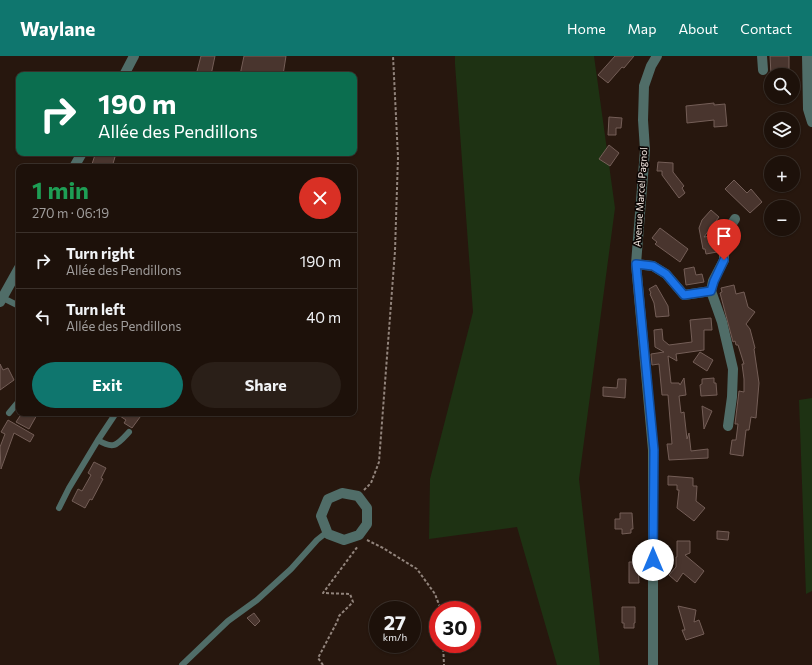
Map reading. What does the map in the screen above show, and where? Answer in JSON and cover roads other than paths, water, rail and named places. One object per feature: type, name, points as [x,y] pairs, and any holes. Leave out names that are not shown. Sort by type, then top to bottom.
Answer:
[{"type":"street","points":[[126,72],[134,56]]},
{"type":"street","name":"Avenue Marcel Pagnol","points":[[653,665],[654,450],[636,264],[645,150],[642,120],[644,86],[651,61],[657,56]]},
{"type":"street","points":[[762,56],[763,70]]},
{"type":"street","points":[[807,56],[808,109],[812,122]]},
{"type":"street","points":[[728,426],[732,397],[733,369],[722,322],[711,291],[724,260],[724,236],[736,219]]},
{"type":"street","points":[[636,264],[653,266],[666,274],[684,295],[711,291]]},
{"type":"street","points":[[1,300],[16,273]]},
{"type":"street","points":[[342,493],[358,496],[367,508],[368,524],[361,537],[344,540],[328,534],[327,532],[321,516],[328,499],[342,493]]},
{"type":"lane","points":[[1,300],[16,305]]},
{"type":"lane","points":[[9,413],[16,405]]},
{"type":"lane","points":[[58,508],[114,416]]},
{"type":"lane","points":[[98,440],[111,446],[119,443],[129,432]]},
{"type":"lane","points":[[182,665],[228,621],[256,600],[291,568],[317,540],[327,532]]}]
